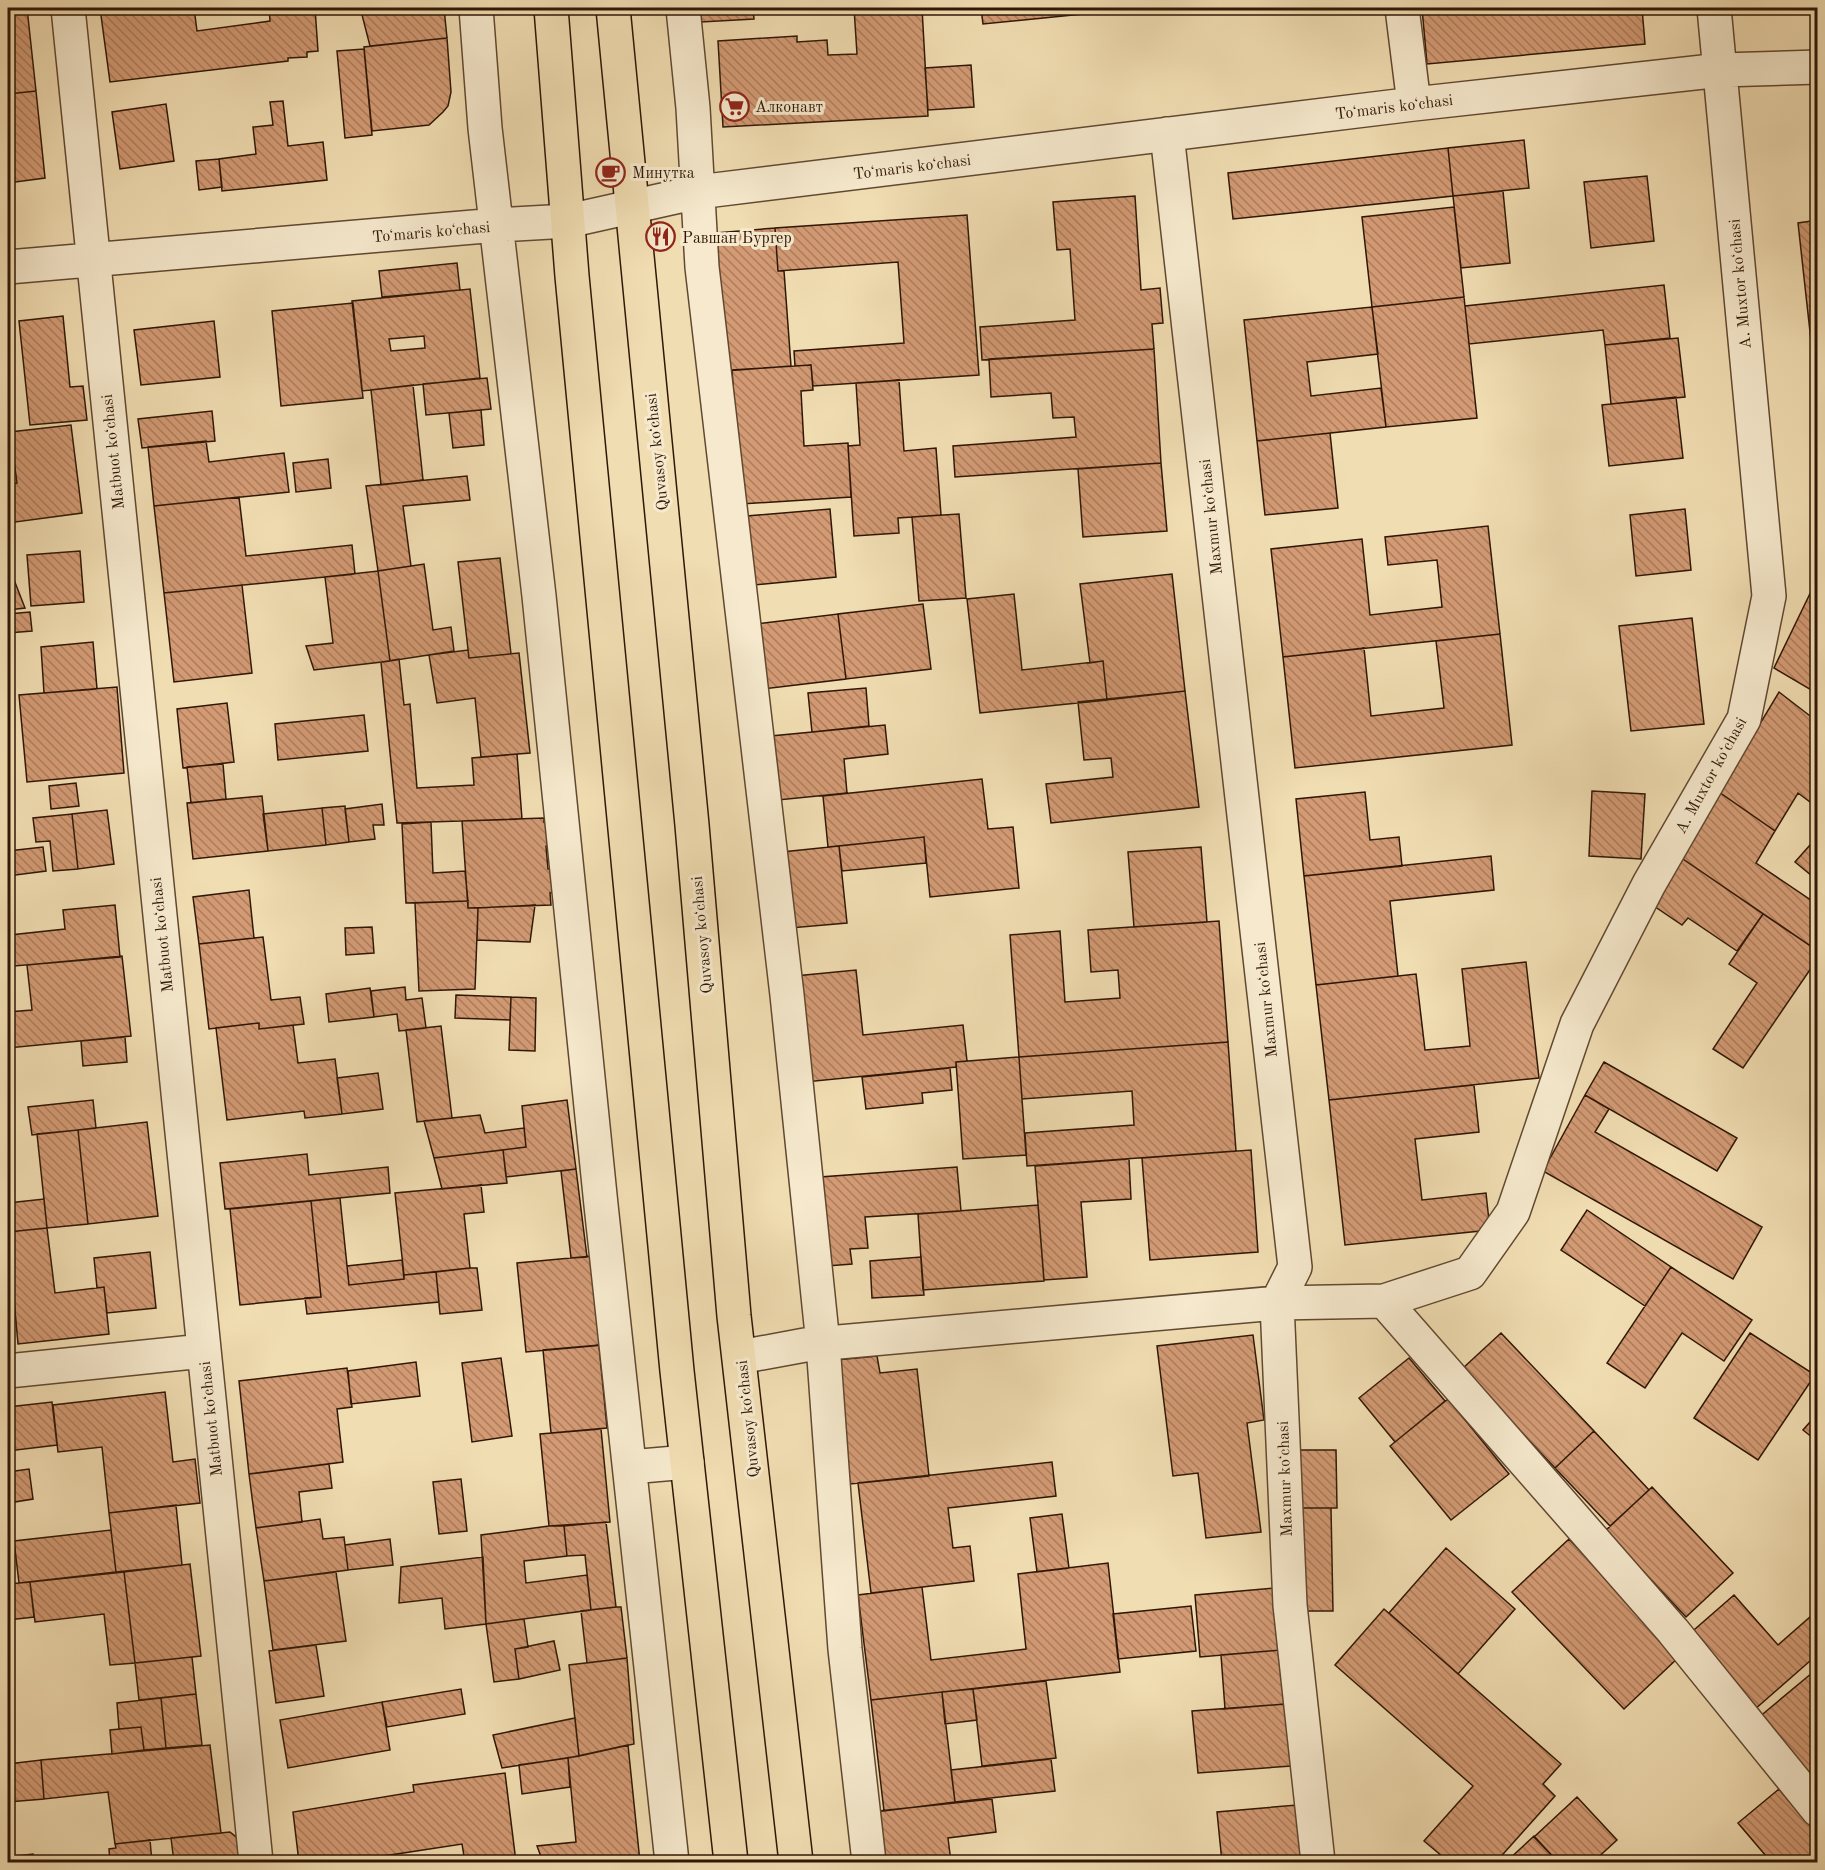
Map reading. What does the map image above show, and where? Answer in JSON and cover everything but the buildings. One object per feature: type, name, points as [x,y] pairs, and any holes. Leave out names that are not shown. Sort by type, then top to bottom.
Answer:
[{"type":"main road","points":[[551,8],[568,221],[687,1462],[731,1863]]},
{"type":"main road","name":"Quvasoy koʻchasi","points":[[613,8],[691,813],[734,1316],[796,1863]]},
{"type":"street","name":"Matbuot koʻchasi","points":[[68,8],[256,1863]]},
{"type":"street","points":[[476,8],[485,128],[537,584],[672,1863]]},
{"type":"street","points":[[683,8],[693,108],[702,267],[787,994],[824,1344],[845,1649],[869,1863]]},
{"type":"street","points":[[1401,8],[1414,104]]},
{"type":"street","name":"A. Muxtor koʻchasi","points":[[740,1357],[806,1345],[1277,1303],[1384,1301],[1470,1273],[1514,1212],[1577,1024],[1649,884],[1744,719],[1769,596],[1714,8]]},
{"type":"street","name":"Toʻmaris koʻchasi","points":[[8,267],[496,225],[568,221],[698,192],[1167,134],[1720,70],[1818,67]]},
{"type":"street","name":"Maxmur koʻchasi","points":[[1167,134],[1295,1267],[1277,1303],[1290,1605],[1318,1863]]},
{"type":"street","points":[[1384,1301],[1672,1631],[1818,1810]]},
{"type":"street","points":[[8,1371],[203,1351]]},
{"type":"street","points":[[630,1467],[687,1462]]},
{"type":"place","name":"Алконавт","points":[[734,106]]},
{"type":"place","name":"Минутка","points":[[611,172]]},
{"type":"place","name":"Равшан Бургер","points":[[661,237]]}]
